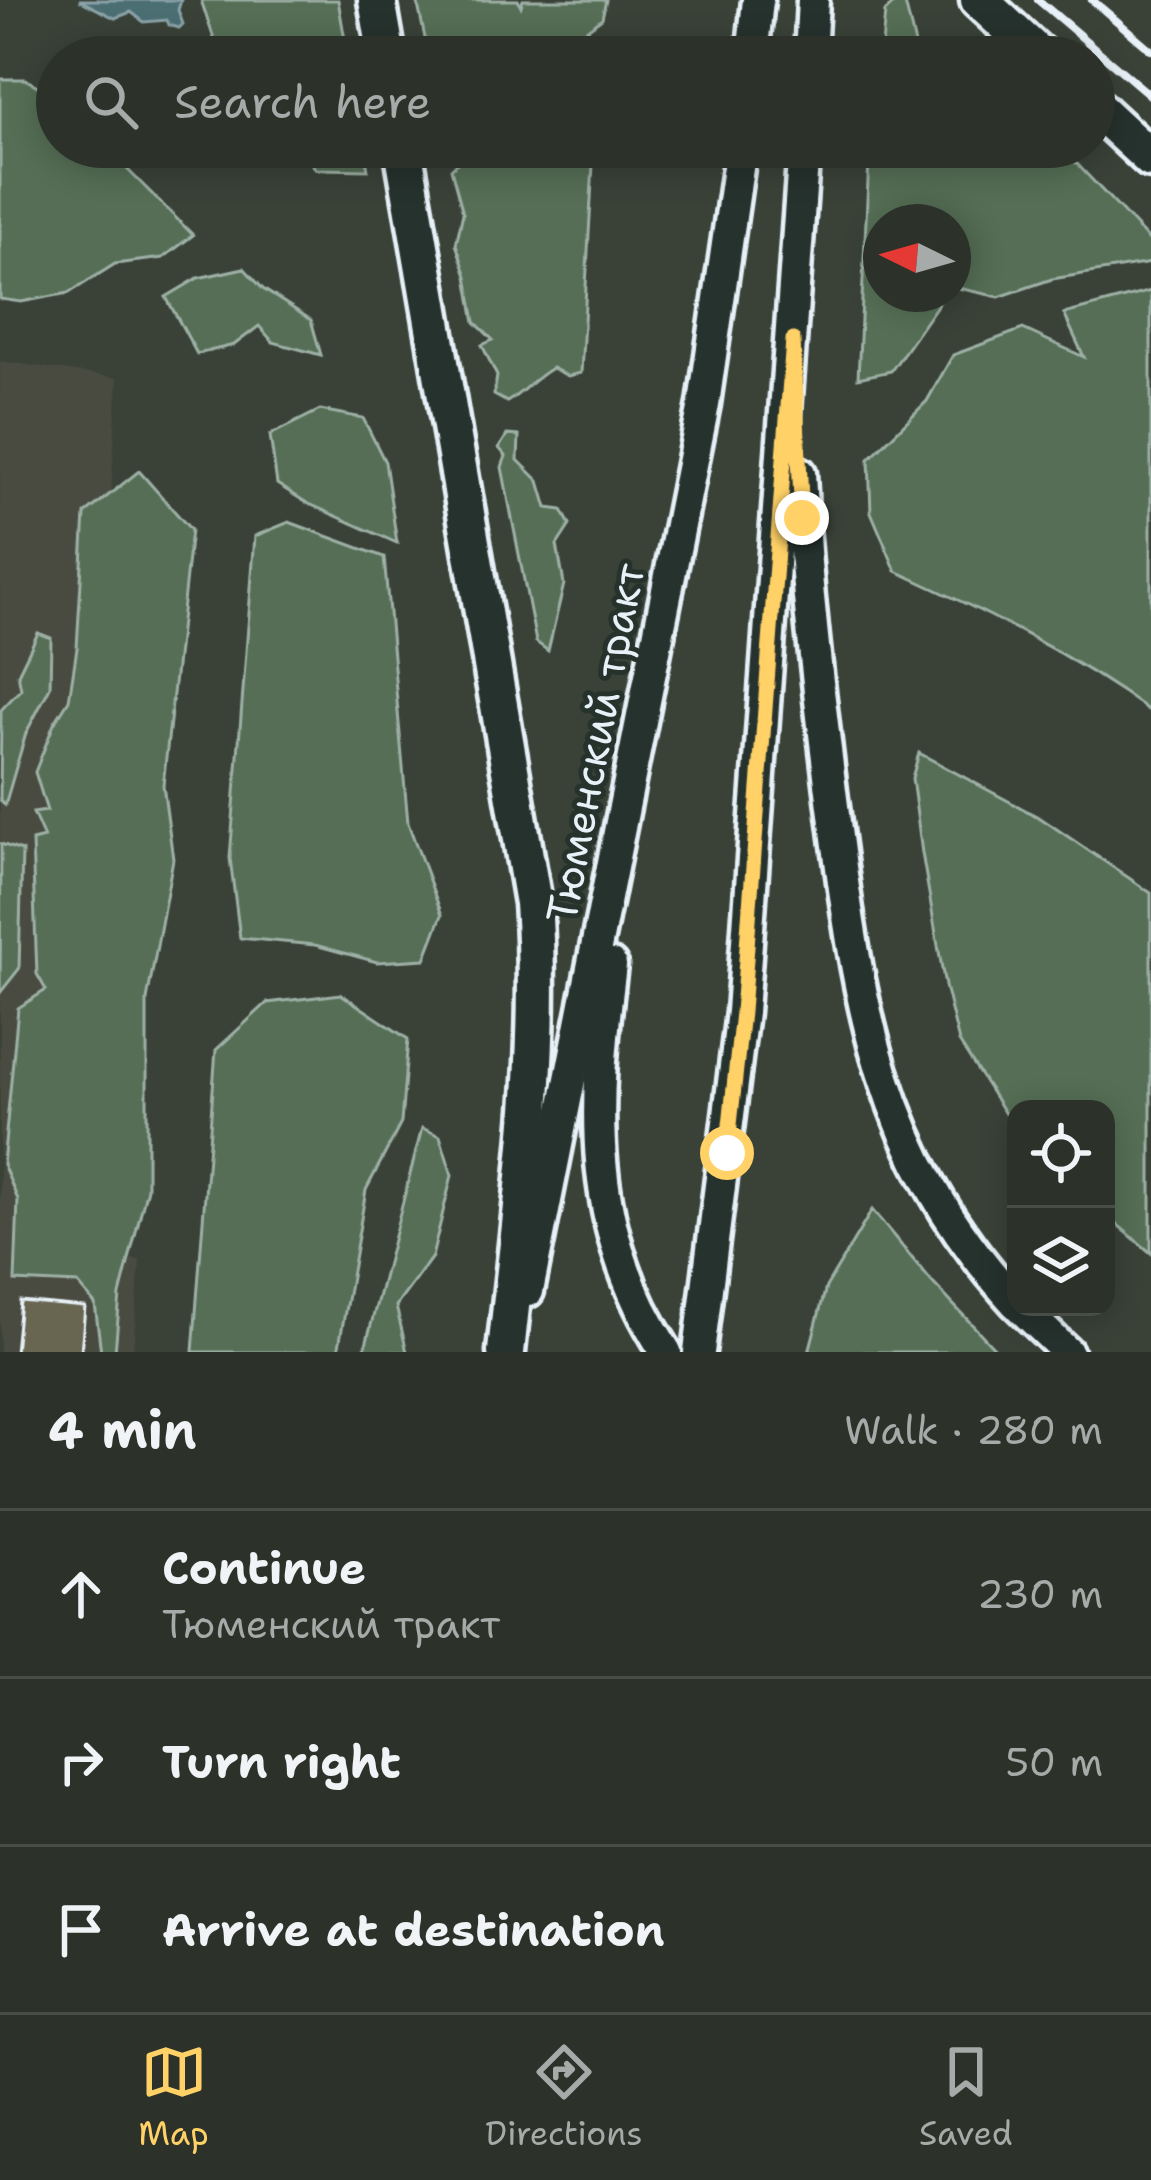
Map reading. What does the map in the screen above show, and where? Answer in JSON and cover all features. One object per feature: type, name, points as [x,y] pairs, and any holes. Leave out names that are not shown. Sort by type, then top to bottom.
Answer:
[{"type":"highway","points":[[377,0],[383,36]]},
{"type":"highway","points":[[979,0],[1018,36]]},
{"type":"highway","points":[[1115,126],[1151,159]]},
{"type":"highway","points":[[407,168],[533,903],[538,1039],[511,1352]]},
{"type":"main road","points":[[754,36],[758,0]]},
{"type":"main road","points":[[811,36],[813,0]]},
{"type":"main road","name":"Тюменский тракт","points":[[511,1352],[704,404],[738,168]]},
{"type":"main road","points":[[699,1352],[744,988],[803,168]]},
{"type":"main road","points":[[793,340],[815,668],[864,1016],[898,1126],[925,1180],[980,1263],[1007,1293]]},
{"type":"main road","points":[[644,716],[598,1070],[597,1122],[606,1211],[620,1258],[666,1352]]},
{"type":"main road","points":[[1029,1316],[1067,1352]]},
{"type":"shaded area","points":[[0,361],[118,378],[66,1253],[140,1260],[133,1352],[0,1352]]},
{"type":"green space","points":[[201,0],[338,0],[344,36],[213,36]]},
{"type":"green space","points":[[417,0],[518,0],[521,6],[523,0],[606,0],[602,18],[578,36],[425,36]]},
{"type":"green space","points":[[898,0],[905,3],[913,36],[883,36],[885,12]]},
{"type":"green space","points":[[0,79],[25,79],[36,85],[36,168],[126,168],[193,235],[163,258],[115,264],[69,293],[21,302],[0,299]]},
{"type":"green space","points":[[593,168],[581,373],[568,376],[552,368],[507,402],[494,395],[497,376],[482,345],[493,340],[475,322],[456,244],[463,213],[451,169]]},
{"type":"green space","points":[[869,168],[1081,168],[1151,242],[1151,263],[1052,279],[999,297],[971,291],[971,204],[867,204]]},
{"type":"green space","points":[[244,268],[263,289],[311,320],[321,355],[273,342],[259,326],[234,345],[197,354],[166,297],[198,278]]},
{"type":"green space","points":[[863,279],[863,312],[932,312],[891,371],[858,378]]},
{"type":"green space","points":[[1151,291],[1151,712],[1027,635],[896,571],[871,512],[869,459],[927,401],[953,355],[1023,329],[1084,357],[1064,314]]},
{"type":"green space","points":[[320,410],[363,418],[385,462],[397,543],[307,503],[277,484],[270,435]]},
{"type":"green space","points":[[507,435],[519,436],[518,460],[539,481],[547,508],[562,510],[570,525],[557,545],[564,584],[548,651],[536,642],[502,467],[506,456],[499,448]]},
{"type":"green space","points":[[139,471],[191,530],[163,785],[173,859],[147,1000],[147,1188],[120,1295],[115,1352],[101,1352],[95,1304],[78,1284],[15,1281],[18,1200],[3,1164],[18,1008],[46,990],[37,974],[32,841],[44,838],[33,813],[47,811],[35,772],[69,700],[85,514]]},
{"type":"green space","points":[[289,522],[384,557],[408,823],[442,915],[425,959],[377,962],[315,945],[240,938],[230,858],[255,536]]},
{"type":"green space","points":[[38,633],[51,638],[50,687],[26,733],[5,805],[0,800],[1,710],[21,689],[18,674]]},
{"type":"green space","points":[[919,753],[1042,819],[1151,893],[1151,1253],[1115,1223],[1115,1100],[1007,1100],[1007,1117],[959,1042],[945,986],[912,778]]},
{"type":"green space","points":[[1,844],[22,851],[19,969],[0,993]]},
{"type":"green space","points":[[341,994],[408,1039],[401,1123],[366,1190],[338,1352],[193,1352],[216,1050],[267,1003]]},
{"type":"green space","points":[[422,1128],[440,1136],[452,1175],[432,1257],[396,1306],[407,1352],[364,1352]]},
{"type":"green space","points":[[872,1210],[998,1352],[809,1352],[826,1287]]},
{"type":"water","points":[[79,0],[181,0],[178,10],[183,24],[179,28],[167,20],[144,22],[131,12],[115,18]]},
{"type":"building","points":[[20,1301],[85,1307],[81,1352],[15,1352]]},
{"type":"railway","points":[[1038,0],[1080,36]]},
{"type":"railway","points":[[1092,0],[1151,50]]},
{"type":"railway","points":[[1115,65],[1151,96]]},
{"type":"route","points":[[727,1153],[793,340],[802,518]]}]
